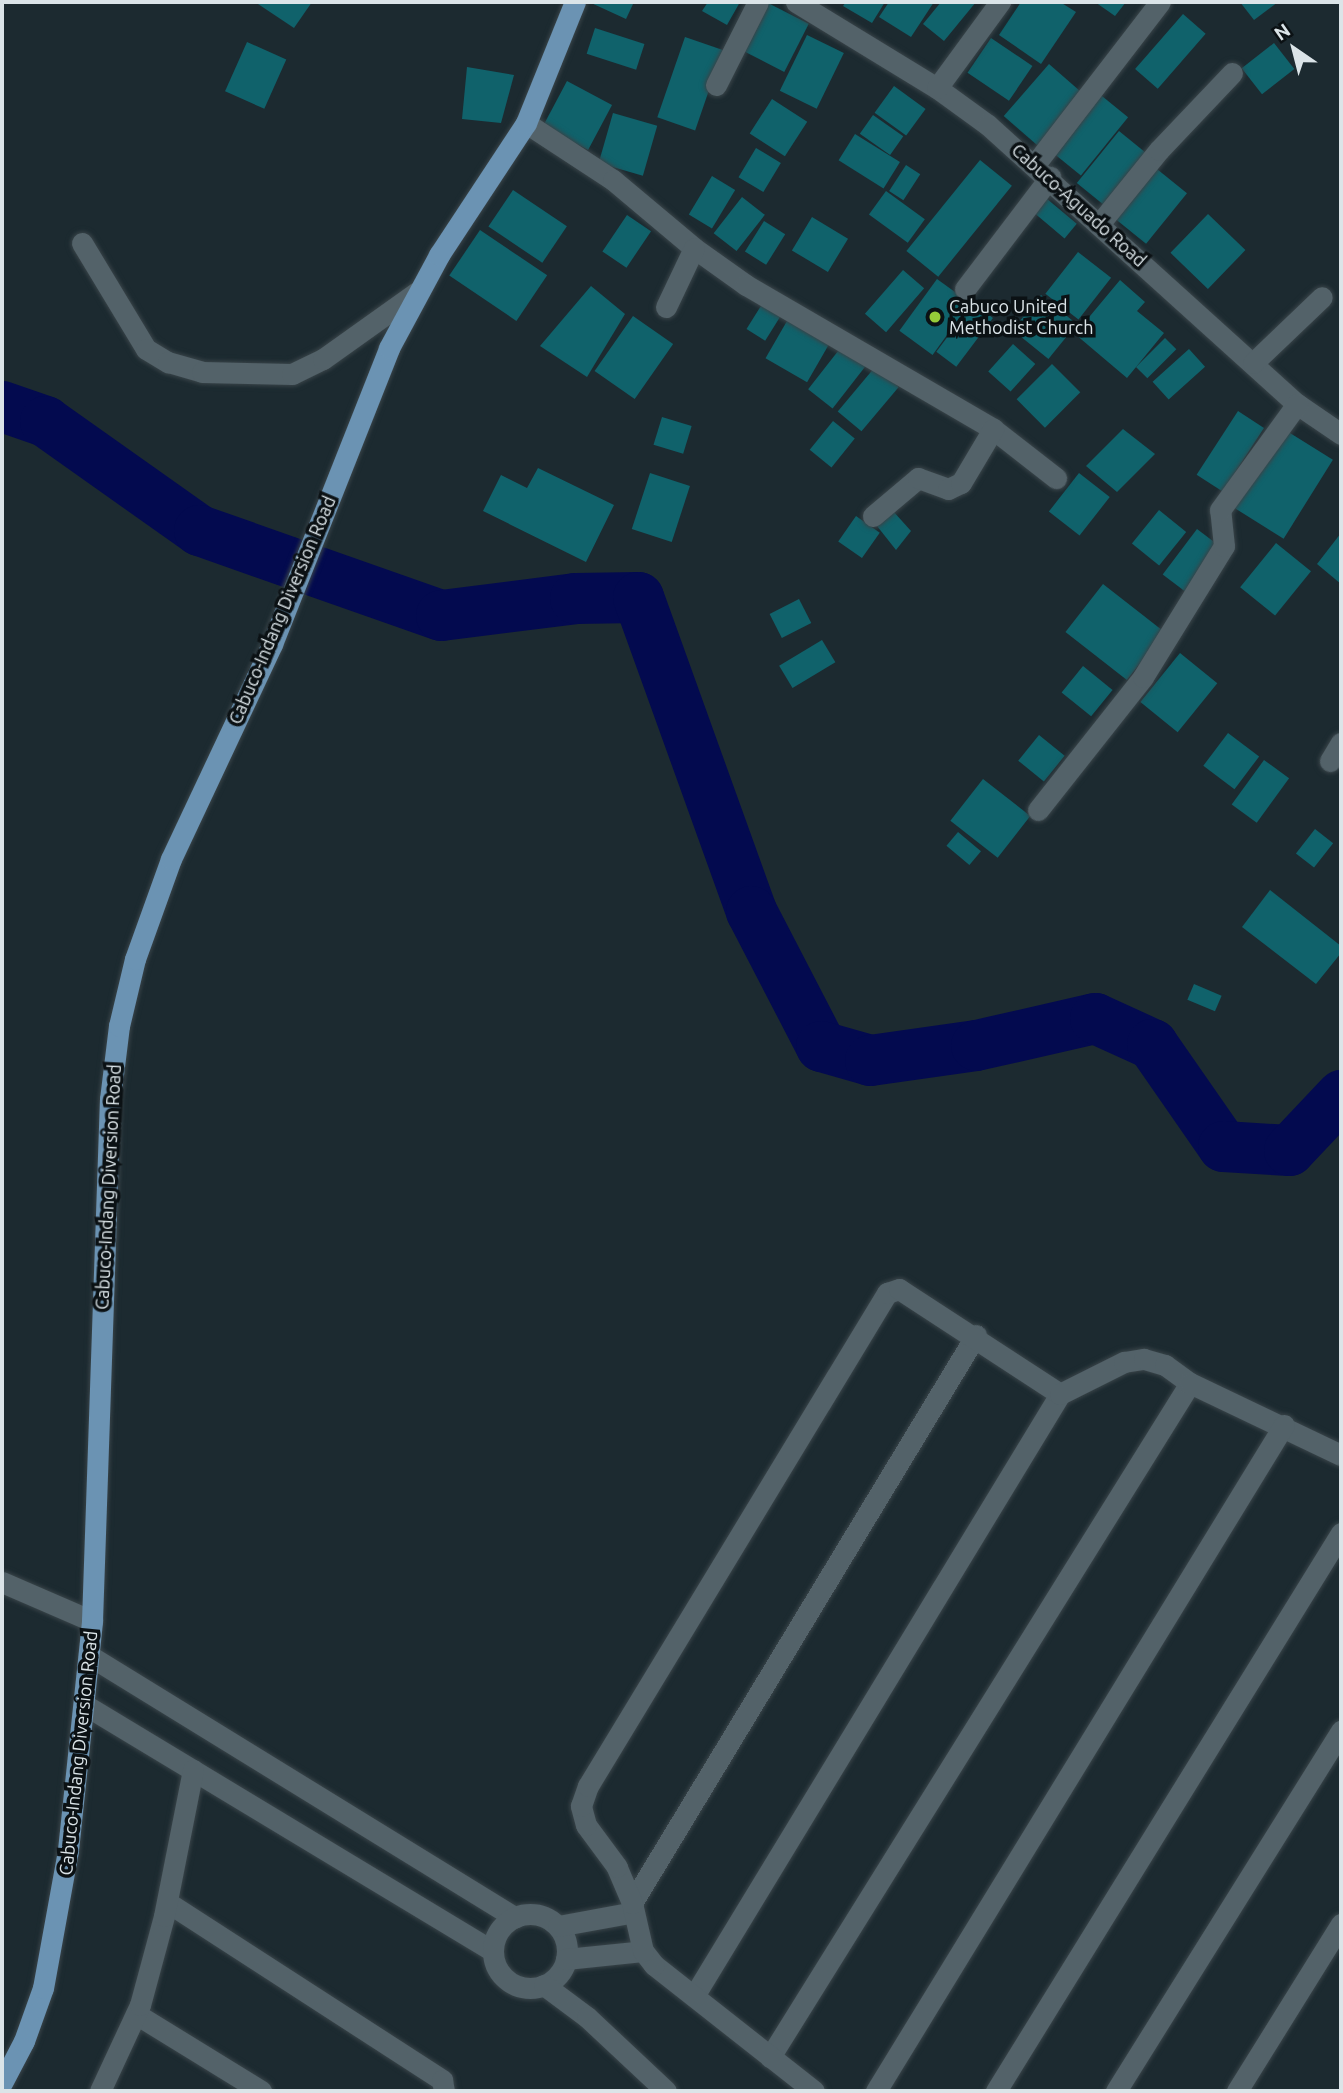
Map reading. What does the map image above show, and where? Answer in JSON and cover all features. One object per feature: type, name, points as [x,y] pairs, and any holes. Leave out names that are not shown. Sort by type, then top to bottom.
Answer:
[{"type":"main road","name":"Cabuco-Indang Diversion Road","points":[[2,2083],[28,2031],[52,1951],[85,1705],[92,1621],[108,1141],[119,1026],[135,959],[171,859],[272,643],[371,390],[417,292],[527,123],[575,2]]},
{"type":"street","points":[[716,85],[758,2]]},
{"type":"street","name":"Cabuco-Aguado Road","points":[[796,2],[937,88],[1043,170],[1297,404],[1341,434]]},
{"type":"street","points":[[937,88],[1000,2]]},
{"type":"street","points":[[965,289],[1043,170],[1160,2]]},
{"type":"street","points":[[1100,223],[1158,150],[1232,73]]},
{"type":"street","points":[[527,123],[613,180],[694,248],[746,285],[993,429],[1056,478]]},
{"type":"street","points":[[82,243],[146,349],[168,362],[202,372],[292,374],[323,359],[417,292]]},
{"type":"street","points":[[666,307],[694,248]]},
{"type":"street","points":[[1253,363],[1322,297]]},
{"type":"street","points":[[1038,810],[1143,677],[1224,545],[1220,510],[1297,404]]},
{"type":"street","points":[[873,516],[918,478],[948,489],[961,483],[993,429]]},
{"type":"street","points":[[1330,761],[1341,743]]},
{"type":"street","points":[[814,2091],[653,1965],[643,1951],[633,1907],[617,1867],[586,1825],[581,1806],[588,1786],[887,1293],[899,1289],[976,1335],[1060,1394]]},
{"type":"street","points":[[558,1926],[633,1907],[976,1335]]},
{"type":"street","points":[[694,1996],[1060,1394],[1124,1363],[1143,1359],[1165,1365],[1190,1383],[1284,1425],[1341,1455]]},
{"type":"street","points":[[769,2057],[1190,1383]]},
{"type":"street","points":[[876,2091],[1284,1425]]},
{"type":"street","points":[[996,2091],[1341,1533]]},
{"type":"street","points":[[2,1582],[92,1621]]},
{"type":"street","points":[[90,1657],[515,1917]]},
{"type":"street","points":[[85,1705],[493,1951]]},
{"type":"street","points":[[1116,2091],[1341,1731]]},
{"type":"street","points":[[100,2091],[136,2014],[167,1902],[192,1770]]},
{"type":"street","points":[[167,1902],[442,2080],[444,2091]]},
{"type":"street","points":[[587,2017],[564,1964],[567,1947],[558,1926],[538,1914],[515,1917],[499,1930],[493,1951],[494,1962],[509,1981],[520,1987],[544,1985],[587,2017],[666,2091]]},
{"type":"street","points":[[1237,2091],[1341,1924]]},
{"type":"street","points":[[544,1985],[564,1964],[643,1951]]},
{"type":"street","points":[[136,2014],[261,2091]]},
{"type":"building","points":[[255,2],[312,2],[294,28]]},
{"type":"building","points":[[589,2],[634,2],[626,19]]},
{"type":"building","points":[[708,2],[740,2],[727,25],[702,11]]},
{"type":"building","points":[[766,2],[809,24],[784,72],[741,50]]},
{"type":"building","points":[[846,2],[885,2],[872,23],[843,6]]},
{"type":"building","points":[[889,2],[934,2],[911,37],[879,17]]},
{"type":"building","points":[[941,2],[976,2],[944,41],[923,24]]},
{"type":"building","points":[[1021,2],[1060,2],[1076,12],[1041,64],[999,35]]},
{"type":"building","points":[[1095,2],[1126,2],[1115,16]]},
{"type":"building","points":[[1240,2],[1278,2],[1254,20]]},
{"type":"building","points":[[1183,14],[1206,34],[1158,89],[1135,69]]},
{"type":"building","points":[[595,28],[644,44],[636,70],[587,54]]},
{"type":"building","points":[[807,35],[844,53],[817,109],[780,91]]},
{"type":"building","points":[[685,37],[723,50],[695,130],[657,117]]},
{"type":"building","points":[[991,38],[1032,66],[1009,101],[968,73]]},
{"type":"building","points":[[247,42],[286,59],[264,109],[225,91]]},
{"type":"building","points":[[1274,43],[1294,69],[1262,94],[1242,68]]},
{"type":"building","points":[[1049,64],[1084,94],[1038,146],[1004,116]]},
{"type":"building","points":[[467,67],[514,75],[501,123],[462,119]]},
{"type":"building","points":[[567,81],[612,105],[588,150],[543,126]]},
{"type":"building","points":[[894,86],[926,109],[906,136],[875,113]]},
{"type":"building","points":[[1097,92],[1128,117],[1081,175],[1050,150]]},
{"type":"building","points":[[772,99],[807,122],[785,156],[750,133]]},
{"type":"building","points":[[613,113],[657,126],[643,176],[599,163]]},
{"type":"building","points":[[873,115],[903,136],[890,155],[860,134]]},
{"type":"building","points":[[1119,131],[1149,155],[1106,207],[1077,183]]},
{"type":"building","points":[[855,134],[900,162],[884,188],[839,160]]},
{"type":"building","points":[[756,148],[781,163],[763,192],[738,177]]},
{"type":"building","points":[[980,160],[1012,186],[938,277],[906,251]]},
{"type":"building","points":[[906,165],[920,174],[903,200],[889,191]]},
{"type":"building","points":[[1152,165],[1187,193],[1146,244],[1111,216]]},
{"type":"building","points":[[712,176],[735,190],[712,228],[689,215]]},
{"type":"building","points":[[513,190],[567,226],[542,263],[488,226]]},
{"type":"building","points":[[886,191],[925,219],[908,243],[869,214]]},
{"type":"building","points":[[1040,193],[1077,224],[1065,238],[1028,208]]},
{"type":"building","points":[[742,197],[765,215],[737,251],[714,233]]},
{"type":"building","points":[[1208,214],[1245,250],[1208,289],[1170,253]]},
{"type":"building","points":[[627,215],[651,231],[626,268],[602,251]]},
{"type":"building","points":[[812,217],[848,239],[828,272],[792,250]]},
{"type":"building","points":[[764,221],[785,234],[766,265],[745,252]]},
{"type":"building","points":[[480,230],[547,275],[516,321],[449,276]]},
{"type":"building","points":[[1078,252],[1111,278],[1078,320],[1045,294]]},
{"type":"building","points":[[903,270],[924,288],[886,332],[865,314]]},
{"type":"building","name":"Cabuco United Methodist Church","points":[[937,279],[970,303],[933,355],[899,331]]},
{"type":"building","points":[[1120,280],[1145,302],[1137,311],[1164,333],[1127,378],[1075,334]]},
{"type":"building","points":[[591,286],[625,314],[587,377],[540,346]]},
{"type":"building","points":[[1041,295],[1077,324],[1048,359],[1013,330]]},
{"type":"building","points":[[764,301],[783,313],[765,341],[747,329]]},
{"type":"building","points":[[973,303],[993,318],[956,367],[936,352]]},
{"type":"building","points":[[633,316],[673,344],[635,399],[595,371]]},
{"type":"building","points":[[787,321],[829,345],[807,382],[766,358]]},
{"type":"building","points":[[1165,338],[1176,349],[1147,378],[1136,367]]},
{"type":"building","points":[[1013,344],[1035,364],[1011,392],[988,371]]},
{"type":"building","points":[[842,346],[866,365],[833,408],[808,389]]},
{"type":"building","points":[[1189,349],[1205,367],[1169,400],[1153,382]]},
{"type":"building","points":[[1052,364],[1080,392],[1045,428],[1017,399]]},
{"type":"building","points":[[875,367],[899,387],[861,431],[838,411]]},
{"type":"building","points":[[1238,411],[1264,428],[1223,492],[1197,475]]},
{"type":"building","points":[[662,417],[692,426],[683,454],[654,445]]},
{"type":"building","points":[[833,421],[855,439],[831,467],[810,450]]},
{"type":"building","points":[[1282,428],[1333,460],[1284,539],[1233,507]]},
{"type":"building","points":[[1123,429],[1155,454],[1117,492],[1086,466]]},
{"type":"building","points":[[538,468],[614,505],[586,562],[483,511],[501,475],[527,488]]},
{"type":"building","points":[[650,473],[690,486],[672,542],[632,529]]},
{"type":"building","points":[[1079,473],[1110,497],[1080,536],[1049,512]]},
{"type":"building","points":[[1159,510],[1186,532],[1159,565],[1132,543]]},
{"type":"building","points":[[893,511],[911,531],[896,550],[877,526]]},
{"type":"building","points":[[856,516],[880,533],[862,558],[838,541]]},
{"type":"building","points":[[1197,529],[1222,548],[1187,593],[1163,575]]},
{"type":"building","points":[[1341,533],[1341,584],[1317,564]]},
{"type":"building","points":[[1276,543],[1311,571],[1275,616],[1240,587]]},
{"type":"building","points":[[1103,584],[1164,632],[1127,680],[1065,632]]},
{"type":"building","points":[[799,599],[811,623],[782,638],[770,614]]},
{"type":"building","points":[[822,640],[835,662],[793,688],[779,666]]},
{"type":"building","points":[[1180,653],[1217,683],[1178,732],[1140,702]]},
{"type":"building","points":[[1083,666],[1113,690],[1091,716],[1062,692]]},
{"type":"building","points":[[1228,733],[1259,756],[1234,789],[1203,766]]},
{"type":"building","points":[[1039,735],[1065,756],[1044,781],[1018,761]]},
{"type":"building","points":[[1264,760],[1289,778],[1257,823],[1232,804]]},
{"type":"building","points":[[983,779],[1030,816],[998,858],[950,821]]},
{"type":"building","points":[[1315,829],[1333,843],[1314,868],[1296,853]]},
{"type":"building","points":[[958,832],[981,851],[969,865],[946,846]]},
{"type":"building","points":[[1270,890],[1341,946],[1341,953],[1316,984],[1242,927]]},
{"type":"building","points":[[1194,984],[1222,996],[1215,1011],[1187,1000]]},
{"type":"waterway","points":[[2,406],[45,421],[199,530],[441,615],[575,598],[638,597],[751,911],[821,1046],[870,1060],[976,1045],[1095,1018],[1152,1044],[1223,1146],[1289,1150],[1341,1095]]},
{"type":"place","name":"Cabuco United Methodist Church","points":[[935,317]]}]
